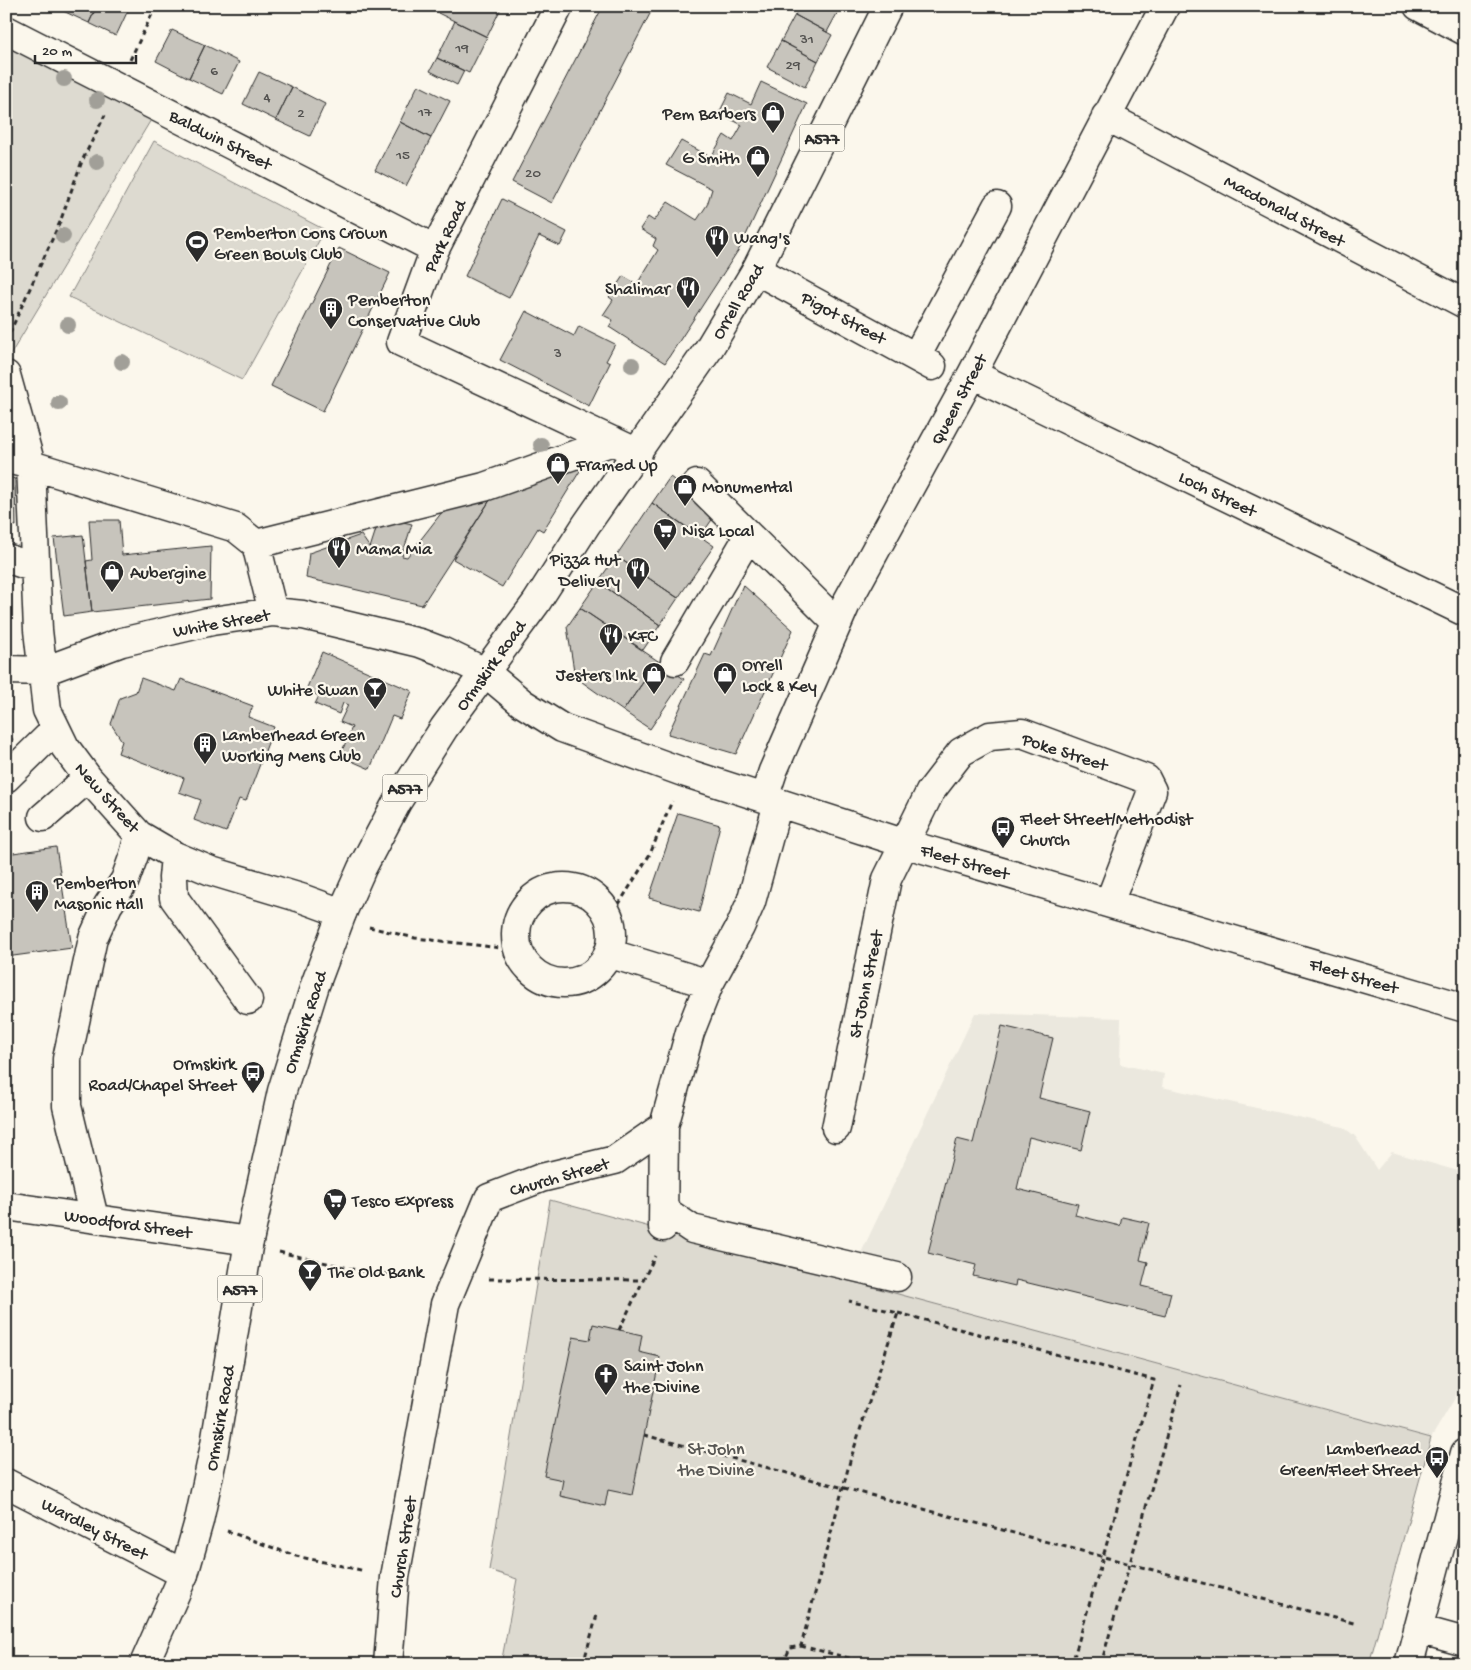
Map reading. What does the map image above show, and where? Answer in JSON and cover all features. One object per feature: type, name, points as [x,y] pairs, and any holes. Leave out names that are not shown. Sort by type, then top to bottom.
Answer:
[{"type":"main road","name":"Park Road","points":[[559,6],[435,249],[401,342],[638,453]]},
{"type":"main road","name":"Orrell Road","points":[[638,453],[708,350],[756,270],[888,6]]},
{"type":"main road","name":"Queen Street","points":[[770,800],[773,771],[837,623],[972,374],[1165,6]]},
{"type":"main road","points":[[1418,6],[1465,31]]},
{"type":"main road","name":"Baldwin Street","points":[[6,30],[435,249]]},
{"type":"main road","name":"Macdonald Street","points":[[1106,116],[1465,304]]},
{"type":"main road","name":"Pigot Street","points":[[756,270],[924,361],[996,206]]},
{"type":"main road","name":"Loch Street","points":[[972,374],[1465,612]]},
{"type":"main road","name":"New Street","points":[[6,375],[35,568],[38,630],[47,710],[64,747],[88,778],[139,834],[175,856],[211,871],[301,898],[342,913]]},
{"type":"main road","points":[[256,544],[484,487],[613,441]]},
{"type":"main road","name":"Ormskirk Road","points":[[144,1664],[184,1574],[199,1521],[214,1450],[249,1241],[282,1091],[315,985],[342,913],[362,868],[396,802],[444,728],[536,603],[586,525],[638,453]]},
{"type":"main road","points":[[18,462],[236,528],[256,544],[273,612]]},
{"type":"main road","points":[[696,484],[837,623]]},
{"type":"main road","points":[[675,661],[748,537]]},
{"type":"main road","points":[[6,558],[35,568]]},
{"type":"main road","name":"White Street","points":[[44,671],[122,642],[212,621],[273,612],[303,615],[420,643],[468,662],[485,672]]},
{"type":"main road","points":[[6,670],[44,671]]},
{"type":"main road","name":"Fleet Street","points":[[485,672],[522,704],[562,728],[683,772],[903,843],[1465,1008]]},
{"type":"main road","points":[[6,778],[56,729]]},
{"type":"main road","name":"Poke Street","points":[[903,843],[930,792],[961,752],[990,736],[1022,733],[1146,779],[1152,791],[1109,903]]},
{"type":"main road","points":[[43,817],[88,778]]},
{"type":"main road","points":[[770,800],[751,902],[740,927],[709,984],[690,1032],[664,1126],[661,1231],[692,1229],[897,1277]]},
{"type":"main road","points":[[94,1218],[67,1106],[67,1059],[93,938],[108,905],[124,880],[134,855],[139,834]]},
{"type":"main road","name":"St John Street","points":[[836,1128],[887,878],[903,843]]},
{"type":"main road","points":[[175,856],[174,898],[248,1000]]},
{"type":"main road","points":[[556,888],[573,888],[588,894],[601,905],[609,920],[612,936],[608,952],[601,965],[590,976],[577,982],[548,981],[535,974],[525,964],[518,950],[516,934],[519,917],[528,904],[541,893],[556,888]]},
{"type":"main road","points":[[608,952],[709,984]]},
{"type":"main road","name":"Church Street","points":[[388,1664],[395,1577],[445,1304],[490,1198],[541,1178],[615,1160],[664,1126]]},
{"type":"main road","name":"Woodford Street","points":[[6,1206],[249,1241]]},
{"type":"main road","points":[[1409,1664],[1465,1453]]},
{"type":"main road","name":"Wardley Street","points":[[6,1483],[184,1574]]},
{"type":"main road","points":[[1418,1629],[1465,1642]]},
{"type":"path","points":[[6,342],[60,222],[82,161],[156,6]]},
{"type":"path","points":[[609,920],[650,854],[683,772]]},
{"type":"path","points":[[342,913],[372,928],[415,938],[518,950]]},
{"type":"path","points":[[619,1330],[644,1280],[661,1231]]},
{"type":"path","points":[[278,1259],[279,1252],[370,1273],[511,1280],[644,1280]]},
{"type":"path","points":[[840,1298],[1154,1380],[1072,1664]]},
{"type":"path","points":[[801,1646],[843,1489],[898,1313]]},
{"type":"path","points":[[1100,1664],[1181,1385]]},
{"type":"path","points":[[644,1435],[843,1489],[1103,1555],[1356,1624]]},
{"type":"path","points":[[199,1521],[296,1556],[395,1577]]},
{"type":"path","points":[[584,1664],[597,1615]]},
{"type":"path","points":[[783,1664],[790,1648],[801,1646],[873,1664]]},
{"type":"shaded area","points":[[975,1013],[1121,1018],[1120,1064],[1164,1074],[1162,1087],[1343,1127],[1355,1136],[1377,1170],[1392,1152],[1465,1173],[1465,1360],[1455,1398],[1431,1438],[746,1253],[753,1233],[861,1253]]},
{"type":"green space","points":[[6,30],[158,108],[6,362]]},
{"type":"green space","name":"Pemberton Cons Crown Green Bowls Club","points":[[154,141],[325,230],[242,380],[69,297]]},
{"type":"green space","name":"St John the Divine","points":[[550,1200],[1431,1438],[1369,1664],[501,1664],[517,1579],[489,1570]]},
{"type":"building","points":[[63,6],[97,6],[89,23],[61,10]]},
{"type":"building","points":[[97,6],[130,6],[116,36],[89,23]]},
{"type":"building","points":[[441,6],[502,6],[487,37],[438,13]]},
{"type":"building","points":[[603,6],[654,6],[552,203],[512,182]]},
{"type":"building","points":[[800,6],[837,6],[840,8],[827,32],[795,15]]},
{"type":"building","points":[[795,15],[832,35],[818,61],[781,41]]},
{"type":"building","points":[[455,21],[487,37],[469,73],[437,58]]},
{"type":"building","points":[[172,30],[205,45],[189,78],[156,61]]},
{"type":"building","points":[[781,41],[818,61],[805,87],[767,67]]},
{"type":"building","points":[[205,45],[239,62],[223,94],[189,78]]},
{"type":"building","points":[[437,58],[464,71],[457,85],[430,71]]},
{"type":"building","points":[[259,72],[292,87],[276,120],[243,104]]},
{"type":"building","points":[[761,82],[807,104],[741,246],[665,363],[609,327],[613,320],[603,315],[613,300],[609,297],[623,276],[637,284],[658,250],[653,246],[656,239],[640,229],[648,217],[654,221],[668,202],[697,220],[707,205],[712,189],[666,165],[681,141],[711,157],[724,135],[733,141],[742,125],[719,113],[729,93],[751,104]]},
{"type":"building","points":[[418,85],[450,101],[431,138],[400,122]]},
{"type":"building","points":[[292,87],[325,104],[310,136],[276,120]]},
{"type":"building","points":[[400,122],[431,138],[406,186],[375,170]]},
{"type":"building","points":[[502,199],[567,232],[560,246],[539,236],[509,298],[465,276]]},
{"type":"building","name":"Pemberton Conservative Club","points":[[339,248],[390,273],[323,411],[271,386]]},
{"type":"building","points":[[526,311],[574,336],[579,326],[615,344],[606,361],[610,363],[589,406],[500,360]]},
{"type":"building","points":[[583,466],[543,531],[538,528],[502,587],[453,559],[492,497]]},
{"type":"building","points":[[6,476],[15,479],[16,526],[6,523]]},
{"type":"building","name":"Monumental","points":[[670,477],[718,511],[700,537],[652,503]]},
{"type":"building","points":[[492,497],[422,605],[306,578],[309,553],[361,535],[370,548],[380,517],[412,524],[402,556],[407,557],[446,507]]},
{"type":"building","name":"Nisa Local","points":[[652,503],[714,546],[678,598],[616,556]]},
{"type":"building","points":[[89,520],[119,520],[122,555],[211,546],[210,599],[92,612],[86,561],[92,560]]},
{"type":"building","points":[[83,535],[92,612],[64,616],[54,538]]},
{"type":"building","name":"Pizza Hut Delivery","points":[[616,556],[678,598],[660,625],[598,582]]},
{"type":"building","points":[[598,582],[660,625],[643,650],[580,608]]},
{"type":"building","name":"Orrell Lock & Key","points":[[743,585],[793,630],[736,754],[668,734],[705,654],[711,656]]},
{"type":"building","name":"KFC","points":[[580,608],[658,661],[623,711],[575,677],[567,627]]},
{"type":"building","name":"White Swan","points":[[322,652],[412,691],[400,719],[392,716],[370,769],[340,756],[352,727],[340,722],[348,705],[343,703],[339,714],[315,704],[319,696],[306,690]]},
{"type":"building","name":"Jesters Ink","points":[[658,661],[684,679],[650,729],[623,711]]},
{"type":"building","name":"Lamberhead Green Working Mens Club","points":[[141,678],[176,691],[181,679],[253,706],[248,717],[274,727],[246,801],[239,799],[226,832],[194,820],[201,800],[179,792],[184,778],[118,753],[122,741],[111,724],[120,698],[136,692]]},
{"type":"building","points":[[6,734],[13,739],[6,749]]},
{"type":"building","points":[[678,813],[720,825],[699,912],[649,898]]},
{"type":"building","name":"Pemberton Masonic Hall","points":[[56,847],[72,948],[6,957],[6,854]]},
{"type":"building","points":[[1002,1026],[1053,1038],[1039,1098],[1090,1111],[1081,1150],[1029,1137],[1017,1189],[1078,1204],[1075,1215],[1120,1226],[1122,1217],[1149,1223],[1140,1260],[1148,1262],[1142,1286],[1171,1293],[1165,1316],[1016,1280],[1015,1286],[973,1276],[976,1265],[928,1253],[957,1139],[973,1143]]},
{"type":"building","name":"Saint John the Divine","points":[[593,1324],[642,1335],[639,1352],[660,1357],[632,1495],[608,1490],[605,1506],[560,1496],[563,1480],[544,1476],[573,1337],[590,1340]]},
{"type":"place","name":"Pem Barbers","points":[[773,134]]},
{"type":"place","name":"G Smith","points":[[758,178]]},
{"type":"place","name":"Wang's","points":[[717,258]]},
{"type":"place","name":"Pemberton Cons Crown Green Bowls Club","points":[[197,263]]},
{"type":"place","name":"Shalimar","points":[[688,309]]},
{"type":"place","name":"Pemberton Conservative Club","points":[[331,330]]},
{"type":"place","name":"Framed Up","points":[[558,485]]},
{"type":"place","name":"Monumental","points":[[685,507]]},
{"type":"place","name":"Nisa Local","points":[[665,551]]},
{"type":"place","name":"Mama Mia","points":[[339,569]]},
{"type":"place","name":"Pizza Hut Delivery","points":[[638,590]]},
{"type":"place","name":"Aubergine","points":[[112,593]]},
{"type":"place","name":"KFC","points":[[611,656]]},
{"type":"place","name":"Jesters Ink","points":[[654,695]]},
{"type":"place","name":"Orrell Lock & Key","points":[[725,695]]},
{"type":"place","name":"White Swan","points":[[375,710]]},
{"type":"place","name":"Lamberhead Green Working Mens Club","points":[[205,765]]},
{"type":"place","name":"Fleet Street/Methodist Church","points":[[1003,849]]},
{"type":"place","name":"Pemberton Masonic Hall","points":[[37,913]]},
{"type":"place","name":"Ormskirk Road/Chapel Street","points":[[253,1094]]},
{"type":"place","name":"Tesco Express","points":[[335,1221]]},
{"type":"place","name":"The Old Bank","points":[[310,1292]]},
{"type":"place","name":"Saint John the Divine","points":[[606,1396]]},
{"type":"place","name":"Lamberhead Green/Fleet Street","points":[[1437,1479]]}]
